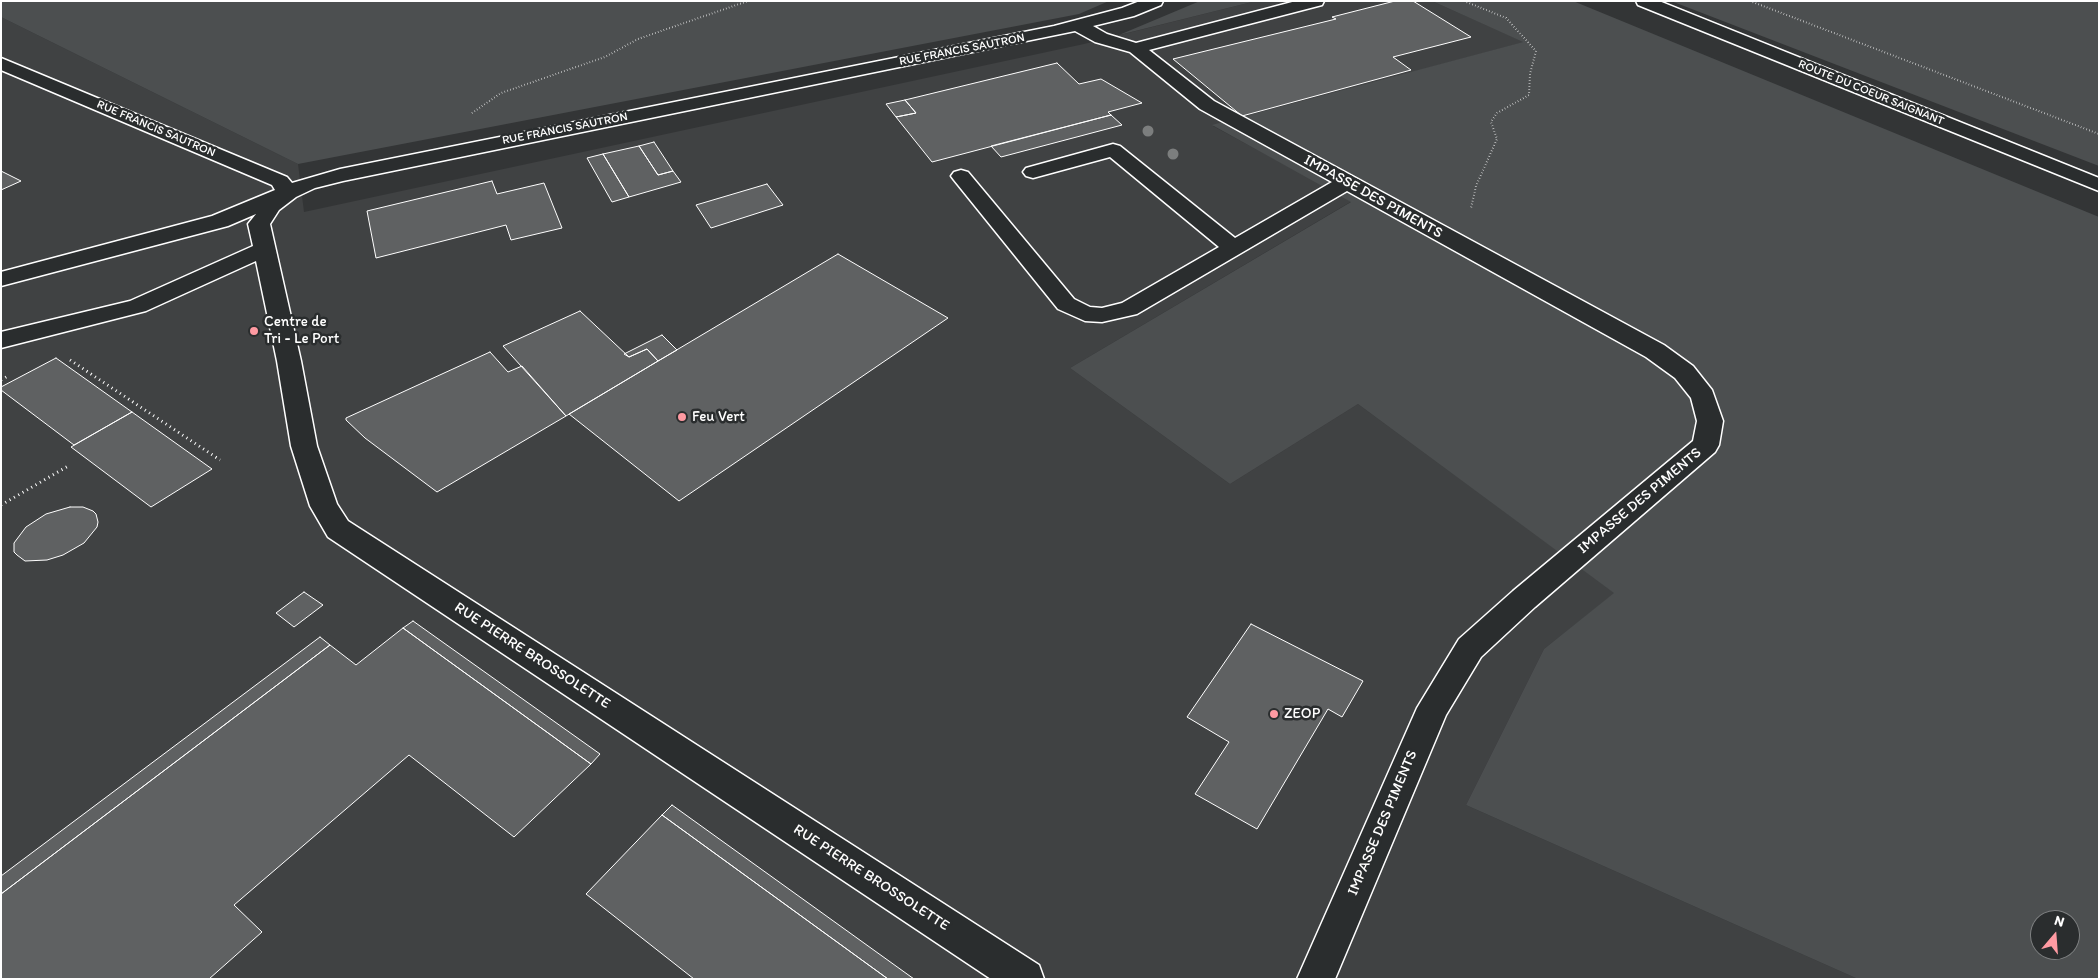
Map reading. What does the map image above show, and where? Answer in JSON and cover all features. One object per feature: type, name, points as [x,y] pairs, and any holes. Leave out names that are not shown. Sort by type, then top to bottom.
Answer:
[{"type":"street","name":"RUE FRANCIS SAUTRON","points":[[1,63],[280,181],[287,194],[308,184],[340,175],[1078,25],[1128,12],[1155,1]]},
{"type":"street","points":[[1078,25],[1101,38],[1136,48],[1316,1]]},
{"type":"street","name":"ROUTE DU COEUR SAIGNANT","points":[[1644,1],[2099,185]]},
{"type":"street","name":"IMPASSE DES PIMENTS","points":[[1136,48],[1207,105],[1655,351],[1684,372],[1704,396],[1710,421],[1706,445],[1531,593],[1470,648],[1433,708],[1316,979]]},
{"type":"street","points":[[1033,172],[1113,150],[1234,248]]},
{"type":"street","points":[[961,176],[1066,304],[1085,314],[1102,316],[1129,310],[1346,182]]},
{"type":"street","points":[[1,279],[220,221],[287,194]]},
{"type":"street","name":"RUE PIERRE BROSSOLETTE","points":[[287,194],[272,206],[259,224],[289,361],[304,446],[324,506],[338,529],[1025,979]]},
{"type":"street","points":[[1,340],[138,306],[265,249]]},
{"type":"path","points":[[434,156],[474,111],[501,92],[584,65],[605,57],[638,39],[748,1]]},
{"type":"path","points":[[1462,246],[1476,186],[1497,139],[1491,122],[1497,113],[1529,95],[1530,74],[1536,51],[1506,18],[1464,1]]},
{"type":"path","points":[[1750,1],[2099,134]]},
{"type":"path","points":[[65,356],[220,460]]},
{"type":"path","points":[[1,505],[70,465]]},
{"type":"shaded area","points":[[1,1],[1109,1],[1079,14],[298,164],[1,17]]},
{"type":"shaded area","points":[[1200,1],[1256,1],[1119,35]]},
{"type":"shaded area","points":[[1256,1],[1432,1],[1524,42],[1213,126],[1352,201],[1070,368],[1230,484],[1358,404],[1615,593],[1544,649],[1466,805],[1858,979],[1,979],[1,17],[298,164],[304,212],[1084,44]]},
{"type":"shaded area","points":[[1432,1],[1573,1],[2099,217],[2099,979],[1858,979],[1466,805],[1544,649],[1614,593],[1358,404],[1230,484],[1070,368],[1351,202],[1212,125],[1523,42]]},
{"type":"shaded area","points":[[1671,1],[2099,1],[2099,166]]},
{"type":"building","points":[[1395,1],[1413,1],[1471,37],[1393,57],[1411,70],[1242,116],[1173,59],[1336,19],[1332,17]]},
{"type":"building","points":[[1057,63],[1079,84],[1101,79],[1142,103],[1108,112],[1111,115],[932,162],[896,117],[916,113],[905,100]]},
{"type":"building","points":[[905,100],[916,113],[896,117],[886,104]]},
{"type":"building","points":[[1111,115],[1122,125],[1001,157],[991,146]]},
{"type":"building","points":[[654,142],[673,171],[658,175],[639,146]]},
{"type":"building","points":[[639,146],[658,175],[673,171],[681,182],[629,197],[603,154]]},
{"type":"building","points":[[603,154],[629,197],[612,202],[587,158]]},
{"type":"building","points":[[1,171],[21,181],[1,190]]},
{"type":"building","points":[[492,181],[497,194],[544,183],[562,228],[511,240],[506,225],[376,258],[367,211]]},
{"type":"building","points":[[767,184],[783,205],[711,228],[696,205]]},
{"type":"building","points":[[838,254],[948,318],[679,501],[569,414]]},
{"type":"building","points":[[580,311],[629,357],[647,349],[658,361],[566,416],[503,346]]},
{"type":"building","points":[[662,335],[677,350],[658,361],[647,349],[629,357],[624,354]]},
{"type":"building","points":[[490,352],[508,372],[522,366],[566,416],[437,492],[365,438],[346,420],[346,418]]},
{"type":"building","points":[[56,358],[132,412],[74,445],[1,390],[1,387]]},
{"type":"building","points":[[132,412],[212,469],[151,507],[71,447]]},
{"type":"building","points":[[70,507],[83,507],[96,514],[97,527],[84,543],[63,555],[47,560],[25,561],[14,552],[14,543],[26,527],[46,514]]},
{"type":"building","points":[[304,592],[323,605],[294,627],[276,613]]},
{"type":"building","points":[[413,621],[600,754],[591,764],[403,628]]},
{"type":"building","points":[[1251,624],[1363,681],[1342,717],[1328,709],[1257,829],[1195,794],[1229,742],[1187,717]]},
{"type":"building","points":[[403,628],[591,764],[514,837],[409,755],[234,905],[262,932],[209,979],[1,979],[1,894],[330,645],[356,665]]},
{"type":"building","points":[[320,637],[330,645],[1,894],[1,876]]},
{"type":"building","points":[[672,805],[914,979],[888,979],[662,815]]},
{"type":"building","points":[[662,815],[888,979],[694,979],[586,894]]},
{"type":"place","name":"Centre de Tri - Le Port","points":[[254,331]]},
{"type":"place","name":"Feu Vert","points":[[682,417]]},
{"type":"place","name":"ZEOP","points":[[1274,714]]}]
